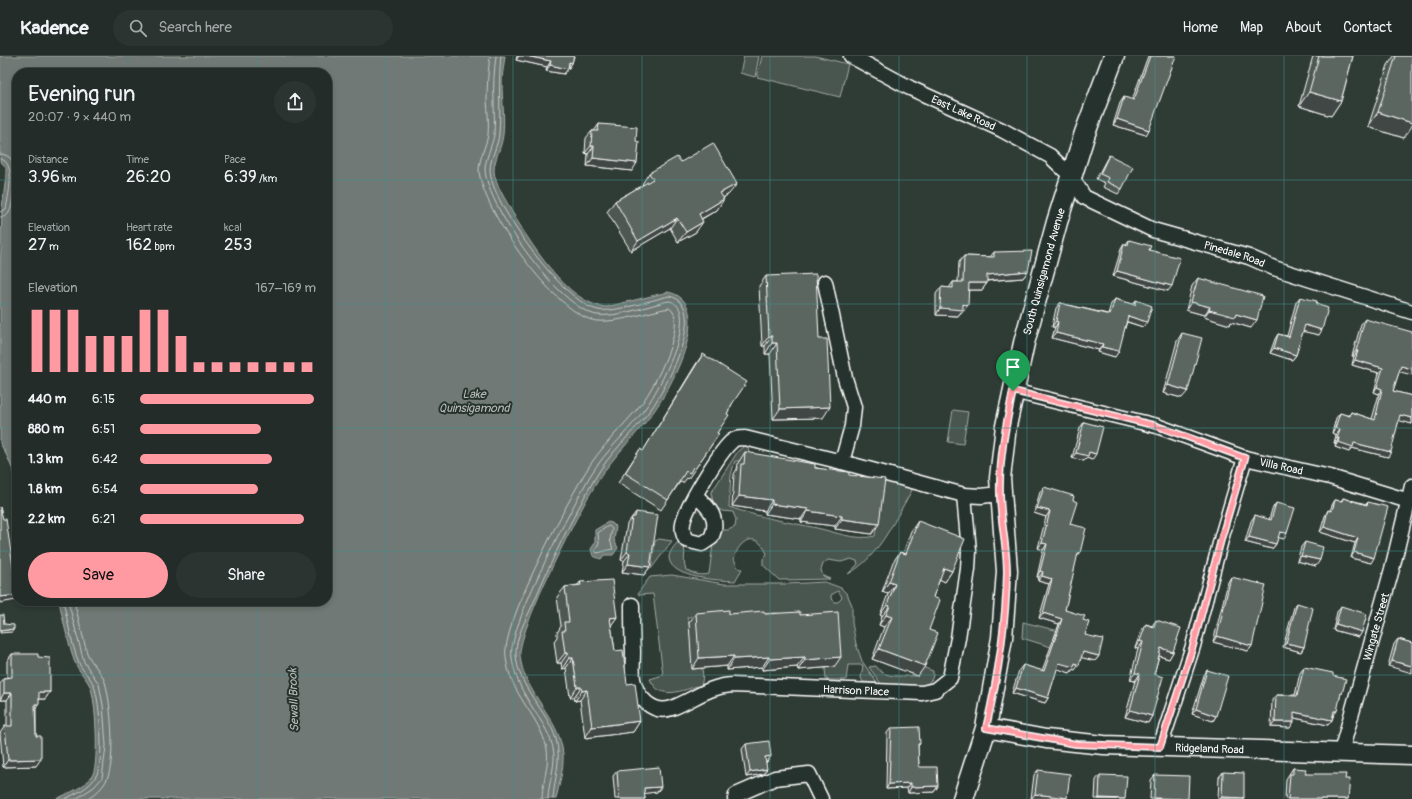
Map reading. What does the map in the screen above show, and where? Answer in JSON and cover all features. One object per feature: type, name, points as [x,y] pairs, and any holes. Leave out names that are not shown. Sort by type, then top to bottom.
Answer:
[{"type":"main road","name":"South Quinsigamond Avenue","points":[[963,799],[986,728],[1000,657],[1006,595],[1006,546],[1000,494],[1003,444],[1013,391],[1026,335],[1084,132],[1114,56]]},
{"type":"street","name":"East Lake Road","points":[[851,56],[910,88],[1002,130],[1050,156],[1071,176]]},
{"type":"street","name":"Pinedale Road","points":[[1071,176],[1084,197],[1153,230],[1249,257],[1274,268],[1412,312]]},
{"type":"street","points":[[825,282],[845,378],[854,407],[852,426],[842,462]]},
{"type":"street","name":"Villa Road","points":[[1013,391],[1157,426],[1245,458],[1330,477],[1410,501]]},
{"type":"street","points":[[696,496],[722,453],[737,438],[745,438],[842,462],[964,495],[981,496],[1000,494]]},
{"type":"street","points":[[1160,747],[1193,646],[1222,536],[1245,458]]},
{"type":"street","name":"Wingate Street","points":[[1341,752],[1392,569],[1410,501],[1412,486]]},
{"type":"street","name":"Harrison Place","points":[[632,604],[633,680],[645,703],[654,708],[671,708],[711,689],[720,686],[732,685],[922,693],[931,692],[950,678],[961,623],[969,551],[964,495]]},
{"type":"street","name":"Ridgeland Road","points":[[986,728],[1076,744],[1412,755]]},
{"type":"street","points":[[735,799],[736,795],[775,778],[809,774],[821,799]]},
{"type":"shaded area","points":[[744,56],[759,56],[755,77],[740,73]]},
{"type":"shaded area","points":[[762,56],[815,56],[848,64],[840,97],[757,77]]},
{"type":"shaded area","points":[[953,410],[968,412],[963,444],[948,442]]},
{"type":"shaded area","points":[[746,445],[749,446],[747,461],[735,461],[731,475],[729,507],[740,511],[838,534],[853,537],[868,537],[875,536],[882,489],[865,486],[869,473],[914,487],[894,523],[878,547],[859,567],[848,574],[858,564],[857,561],[851,559],[841,562],[828,560],[823,564],[821,570],[823,576],[830,579],[779,580],[763,565],[763,559],[767,554],[759,542],[754,540],[744,542],[736,552],[734,559],[738,568],[742,569],[735,581],[697,577],[678,570],[672,565],[669,556],[673,547],[678,542],[683,544],[684,547],[684,563],[686,570],[697,574],[709,574],[713,544],[720,537],[723,530],[728,530],[735,527],[736,520],[733,512],[722,511],[714,506],[711,493],[738,451]]},
{"type":"shaded area","points":[[659,539],[672,541],[651,569],[655,541]]},
{"type":"shaded area","points":[[672,575],[724,584],[787,584],[825,582],[841,588],[847,594],[852,605],[852,623],[856,644],[862,661],[877,683],[863,682],[861,678],[863,665],[848,665],[846,680],[826,680],[825,668],[796,615],[776,613],[687,617],[701,661],[703,678],[701,685],[672,692],[660,690],[654,686],[650,679],[663,675],[653,594],[639,595],[638,593],[650,577]],"holes":[[[838,591],[842,598],[838,602],[835,602],[831,598],[831,595]]]},
{"type":"shaded area","points":[[1023,622],[1067,633],[1051,647],[1022,638]]},
{"type":"shaded area","points":[[876,666],[884,673],[895,676],[918,676],[922,667],[933,671],[932,678],[928,683],[922,685],[904,686],[881,684],[869,667]]},
{"type":"water","name":"Lake Quinsigamond","points":[[0,56],[505,56],[502,83],[504,129],[494,171],[498,186],[528,238],[551,269],[564,283],[578,295],[592,303],[606,307],[668,292],[682,299],[689,312],[690,328],[686,347],[670,384],[654,411],[612,461],[593,489],[546,579],[524,635],[520,655],[523,669],[534,693],[555,728],[563,754],[563,765],[556,799],[56,799],[77,789],[90,779],[95,767],[96,757],[95,716],[92,693],[90,686],[74,661],[60,606],[332,606],[332,68],[12,68],[12,468],[0,443],[0,279],[2,208],[6,167],[0,161]]},
{"type":"water","points":[[608,522],[612,523],[616,527],[614,540],[618,548],[613,555],[604,555],[601,559],[593,556],[591,549],[595,543],[595,530]]},
{"type":"building","points":[[526,56],[574,56],[572,63],[569,62],[568,69],[550,65],[551,61]]},
{"type":"building","points":[[1150,56],[1176,56],[1149,130],[1117,119],[1124,97],[1134,100]]},
{"type":"building","points":[[1319,56],[1353,56],[1341,101],[1309,92]]},
{"type":"building","points":[[1396,56],[1412,56],[1412,123],[1378,112]]},
{"type":"building","points":[[599,124],[637,127],[636,141],[639,142],[637,163],[593,158],[594,146],[591,146],[592,131],[598,131]]},
{"type":"building","points":[[713,143],[737,184],[720,193],[724,199],[699,214],[703,222],[686,232],[677,218],[638,241],[615,201],[653,179],[649,173],[677,157],[681,162]]},
{"type":"building","points":[[1109,155],[1133,167],[1122,189],[1107,182],[1109,178],[1100,174]]},
{"type":"building","points":[[1129,240],[1151,246],[1149,250],[1180,258],[1172,286],[1117,271],[1124,244],[1128,245]]},
{"type":"building","points":[[1032,251],[1028,271],[987,275],[987,283],[969,283],[968,305],[963,304],[963,310],[940,308],[941,287],[953,288],[953,282],[963,282],[964,256],[994,257],[994,252]]},
{"type":"building","points":[[816,274],[819,339],[827,339],[830,407],[780,409],[777,343],[772,343],[772,336],[769,336],[766,276]]},
{"type":"building","points":[[1198,278],[1263,296],[1257,320],[1236,314],[1235,317],[1209,310],[1210,307],[1191,302]]},
{"type":"building","points":[[1300,297],[1317,301],[1316,304],[1328,308],[1322,330],[1305,325],[1296,355],[1274,348],[1278,334],[1289,337]]},
{"type":"building","points":[[1115,299],[1135,305],[1136,300],[1152,306],[1147,322],[1128,316],[1119,351],[1102,347],[1103,344],[1056,333],[1058,322],[1056,321],[1060,303],[1110,315]]},
{"type":"building","points":[[1365,319],[1412,332],[1412,369],[1401,366],[1393,391],[1412,396],[1412,418],[1400,415],[1391,452],[1354,443],[1353,447],[1338,442],[1339,438],[1337,438],[1340,430],[1335,428],[1340,413],[1350,416],[1351,412],[1375,420],[1382,389],[1377,387],[1383,368],[1355,360]]},
{"type":"building","points":[[1182,333],[1202,338],[1188,391],[1168,385]]},
{"type":"building","points":[[703,354],[747,382],[732,404],[727,414],[729,415],[717,433],[719,434],[695,469],[693,467],[690,473],[686,471],[668,500],[625,473],[640,449],[643,451]]},
{"type":"building","points":[[1084,422],[1103,427],[1096,454],[1089,452],[1088,456],[1076,453]]},
{"type":"building","points":[[745,452],[815,464],[815,468],[849,472],[849,475],[885,479],[879,524],[842,519],[842,516],[772,504],[772,500],[739,496],[741,464],[744,464]]},
{"type":"building","points":[[1044,487],[1074,496],[1073,500],[1077,502],[1070,524],[1086,528],[1080,553],[1078,553],[1065,610],[1085,616],[1083,620],[1089,622],[1085,635],[1103,639],[1099,656],[1083,652],[1079,665],[1075,663],[1074,667],[1059,663],[1048,698],[1016,688],[1023,665],[1044,671],[1062,619],[1043,613],[1052,579],[1042,576],[1043,572],[1040,571],[1047,544],[1042,543],[1050,511],[1037,508]]},
{"type":"building","points":[[1343,498],[1367,505],[1368,502],[1388,507],[1374,558],[1354,552],[1358,538],[1324,527],[1328,510],[1332,511],[1335,500],[1342,501]]},
{"type":"building","points":[[1276,503],[1295,508],[1287,533],[1280,532],[1276,544],[1249,537],[1255,515],[1271,520]]},
{"type":"building","points":[[0,507],[3,519],[6,519],[12,560],[12,596],[0,597]]},
{"type":"building","points":[[636,512],[658,515],[650,567],[628,564],[630,553],[627,552],[632,517],[635,517]]},
{"type":"building","points":[[918,521],[965,539],[952,571],[944,568],[933,597],[940,600],[929,630],[938,633],[925,666],[879,649],[892,617],[886,615],[890,606],[887,605],[895,584],[889,582],[900,552],[906,554]]},
{"type":"building","points":[[1305,542],[1323,547],[1320,560],[1301,556]]},
{"type":"building","points":[[1231,577],[1266,585],[1252,646],[1217,636]]},
{"type":"building","points":[[612,580],[617,617],[610,618],[615,651],[623,650],[627,684],[635,683],[640,721],[592,727],[587,690],[582,691],[581,687],[577,687],[573,658],[569,658],[568,653],[565,653],[562,631],[565,631],[564,622],[569,622],[565,587],[581,585],[580,582]]},
{"type":"building","points":[[1297,603],[1313,608],[1304,647],[1286,643]]},
{"type":"building","points":[[1341,606],[1367,614],[1362,632],[1336,624]]},
{"type":"building","points":[[729,610],[729,614],[764,611],[765,614],[800,612],[800,615],[838,612],[841,657],[805,660],[805,657],[734,659],[734,656],[699,658],[696,613]]},
{"type":"building","points":[[0,615],[3,615],[4,624],[14,625],[14,629],[0,631]]},
{"type":"building","points":[[1156,620],[1181,628],[1173,652],[1161,648],[1154,674],[1163,677],[1152,716],[1130,710],[1140,674],[1135,673],[1143,642],[1140,641],[1146,624],[1154,627]]},
{"type":"building","points":[[1398,639],[1412,643],[1412,666],[1392,661]]},
{"type":"building","points":[[12,654],[38,654],[38,657],[50,658],[50,692],[39,692],[39,704],[35,704],[36,736],[41,736],[41,759],[8,760],[5,726],[12,726],[12,693],[4,693],[4,678],[12,677]]},
{"type":"building","points":[[1304,667],[1333,673],[1333,676],[1346,679],[1337,711],[1334,711],[1332,720],[1294,712],[1294,722],[1275,722],[1276,695],[1297,696]]},
{"type":"building","points":[[1207,670],[1228,676],[1216,716],[1196,709]]},
{"type":"building","points":[[919,727],[919,767],[937,767],[938,786],[911,787],[911,783],[889,784],[891,728]]},
{"type":"building","points":[[769,741],[771,756],[765,757],[767,769],[750,772],[746,744]]},
{"type":"building","points":[[659,767],[661,787],[644,788],[645,799],[619,799],[617,771]]},
{"type":"building","points":[[1293,768],[1306,769],[1305,774],[1346,774],[1345,779],[1350,779],[1348,799],[1288,799],[1290,774],[1293,774]]},
{"type":"building","points":[[1038,770],[1070,774],[1067,798],[1035,794]]},
{"type":"building","points":[[1223,772],[1244,773],[1244,798],[1222,797]]},
{"type":"building","points":[[1100,775],[1127,776],[1125,799],[1099,798]]},
{"type":"building","points":[[1155,775],[1189,776],[1188,799],[1154,798]]},
{"type":"route","points":[[1013,391],[1076,405],[1157,426],[1245,458],[1222,536],[1193,646],[1160,747],[1076,744],[986,728],[1000,657],[1006,595],[1006,546],[1001,510],[1000,478],[1006,426],[1013,391]]},
{"type":"water label","name":"Sewall Brook","points":[[294,700]]}]
